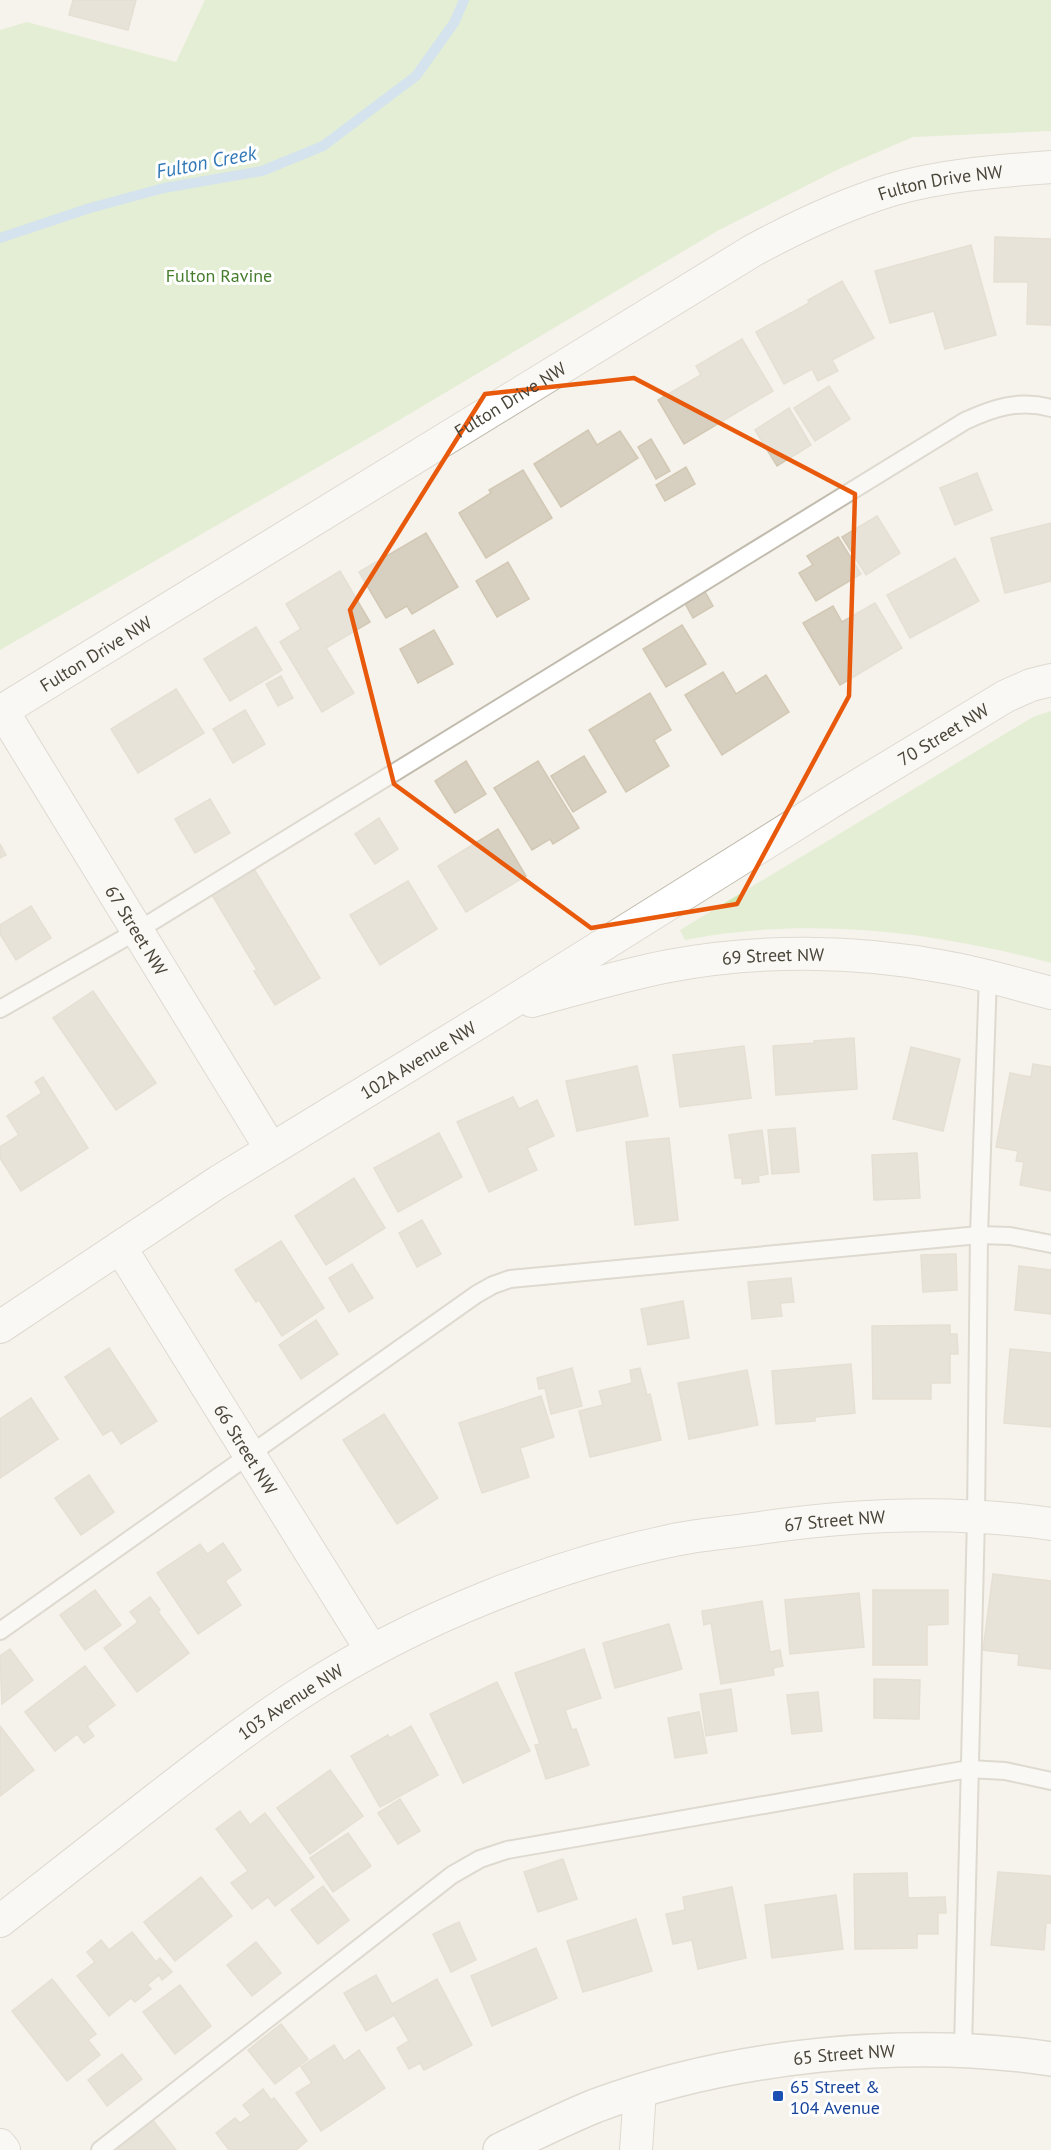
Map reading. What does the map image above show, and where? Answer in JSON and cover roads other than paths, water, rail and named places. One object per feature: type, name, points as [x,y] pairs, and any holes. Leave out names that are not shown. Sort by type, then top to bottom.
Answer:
[{"type":"street","name":"Fulton Drive NW","points":[[1,711],[772,240],[840,209],[892,190],[965,176],[1051,167]]},
{"type":"street","name":"70 Street NW","points":[[839,797],[1006,696],[1031,685],[1051,680]]},
{"type":"street","name":"67 Street NW","points":[[1,711],[271,1149]]},
{"type":"street","name":"102A Avenue NW","points":[[0,1327],[271,1149],[496,1012],[839,797]]},
{"type":"street","name":"69 Street NW","points":[[496,1012],[609,980],[670,966],[731,958],[795,955],[852,956],[945,967],[1051,993]]},
{"type":"street","name":"66 Street NW","points":[[120,1247],[372,1652]]},
{"type":"street","name":"67 Street NW","points":[[621,1554],[679,1539],[790,1524],[891,1516],[976,1518],[1051,1524]]},
{"type":"street","name":"103 Avenue NW","points":[[0,1921],[246,1731],[308,1688],[372,1652],[458,1610],[516,1586],[621,1554]]},
{"type":"street","name":"65 Street NW","points":[[500,2150],[594,2107],[640,2091],[715,2073],[797,2058],[849,2053],[963,2049],[1016,2053],[1051,2059]]},
{"type":"street","points":[[636,2150],[640,2091]]},
{"type":"street","points":[[0,2145],[4,2150]]},
{"type":"lane","points":[[0,1009],[137,931],[965,421],[994,408],[1015,404],[1051,408]]},
{"type":"lane","points":[[963,2049],[976,1518],[979,1235],[987,976]]},
{"type":"lane","points":[[0,1631],[477,1294],[493,1285],[510,1279],[979,1235],[1011,1236],[1051,1244]]},
{"type":"lane","points":[[100,2150],[452,1875],[480,1859],[507,1850],[969,1769],[1005,1771],[1051,1781]]},
{"type":"waterway","name":"Fulton Creek","points":[[0,238],[90,208],[164,188],[262,171],[323,146],[416,76],[454,23],[464,0]]},
{"type":"place","name":"65 Street & 104 Avenue","points":[[778,2096]]},
{"type":"park label","name":"Fulton Ravine","points":[[219,275]]}]
